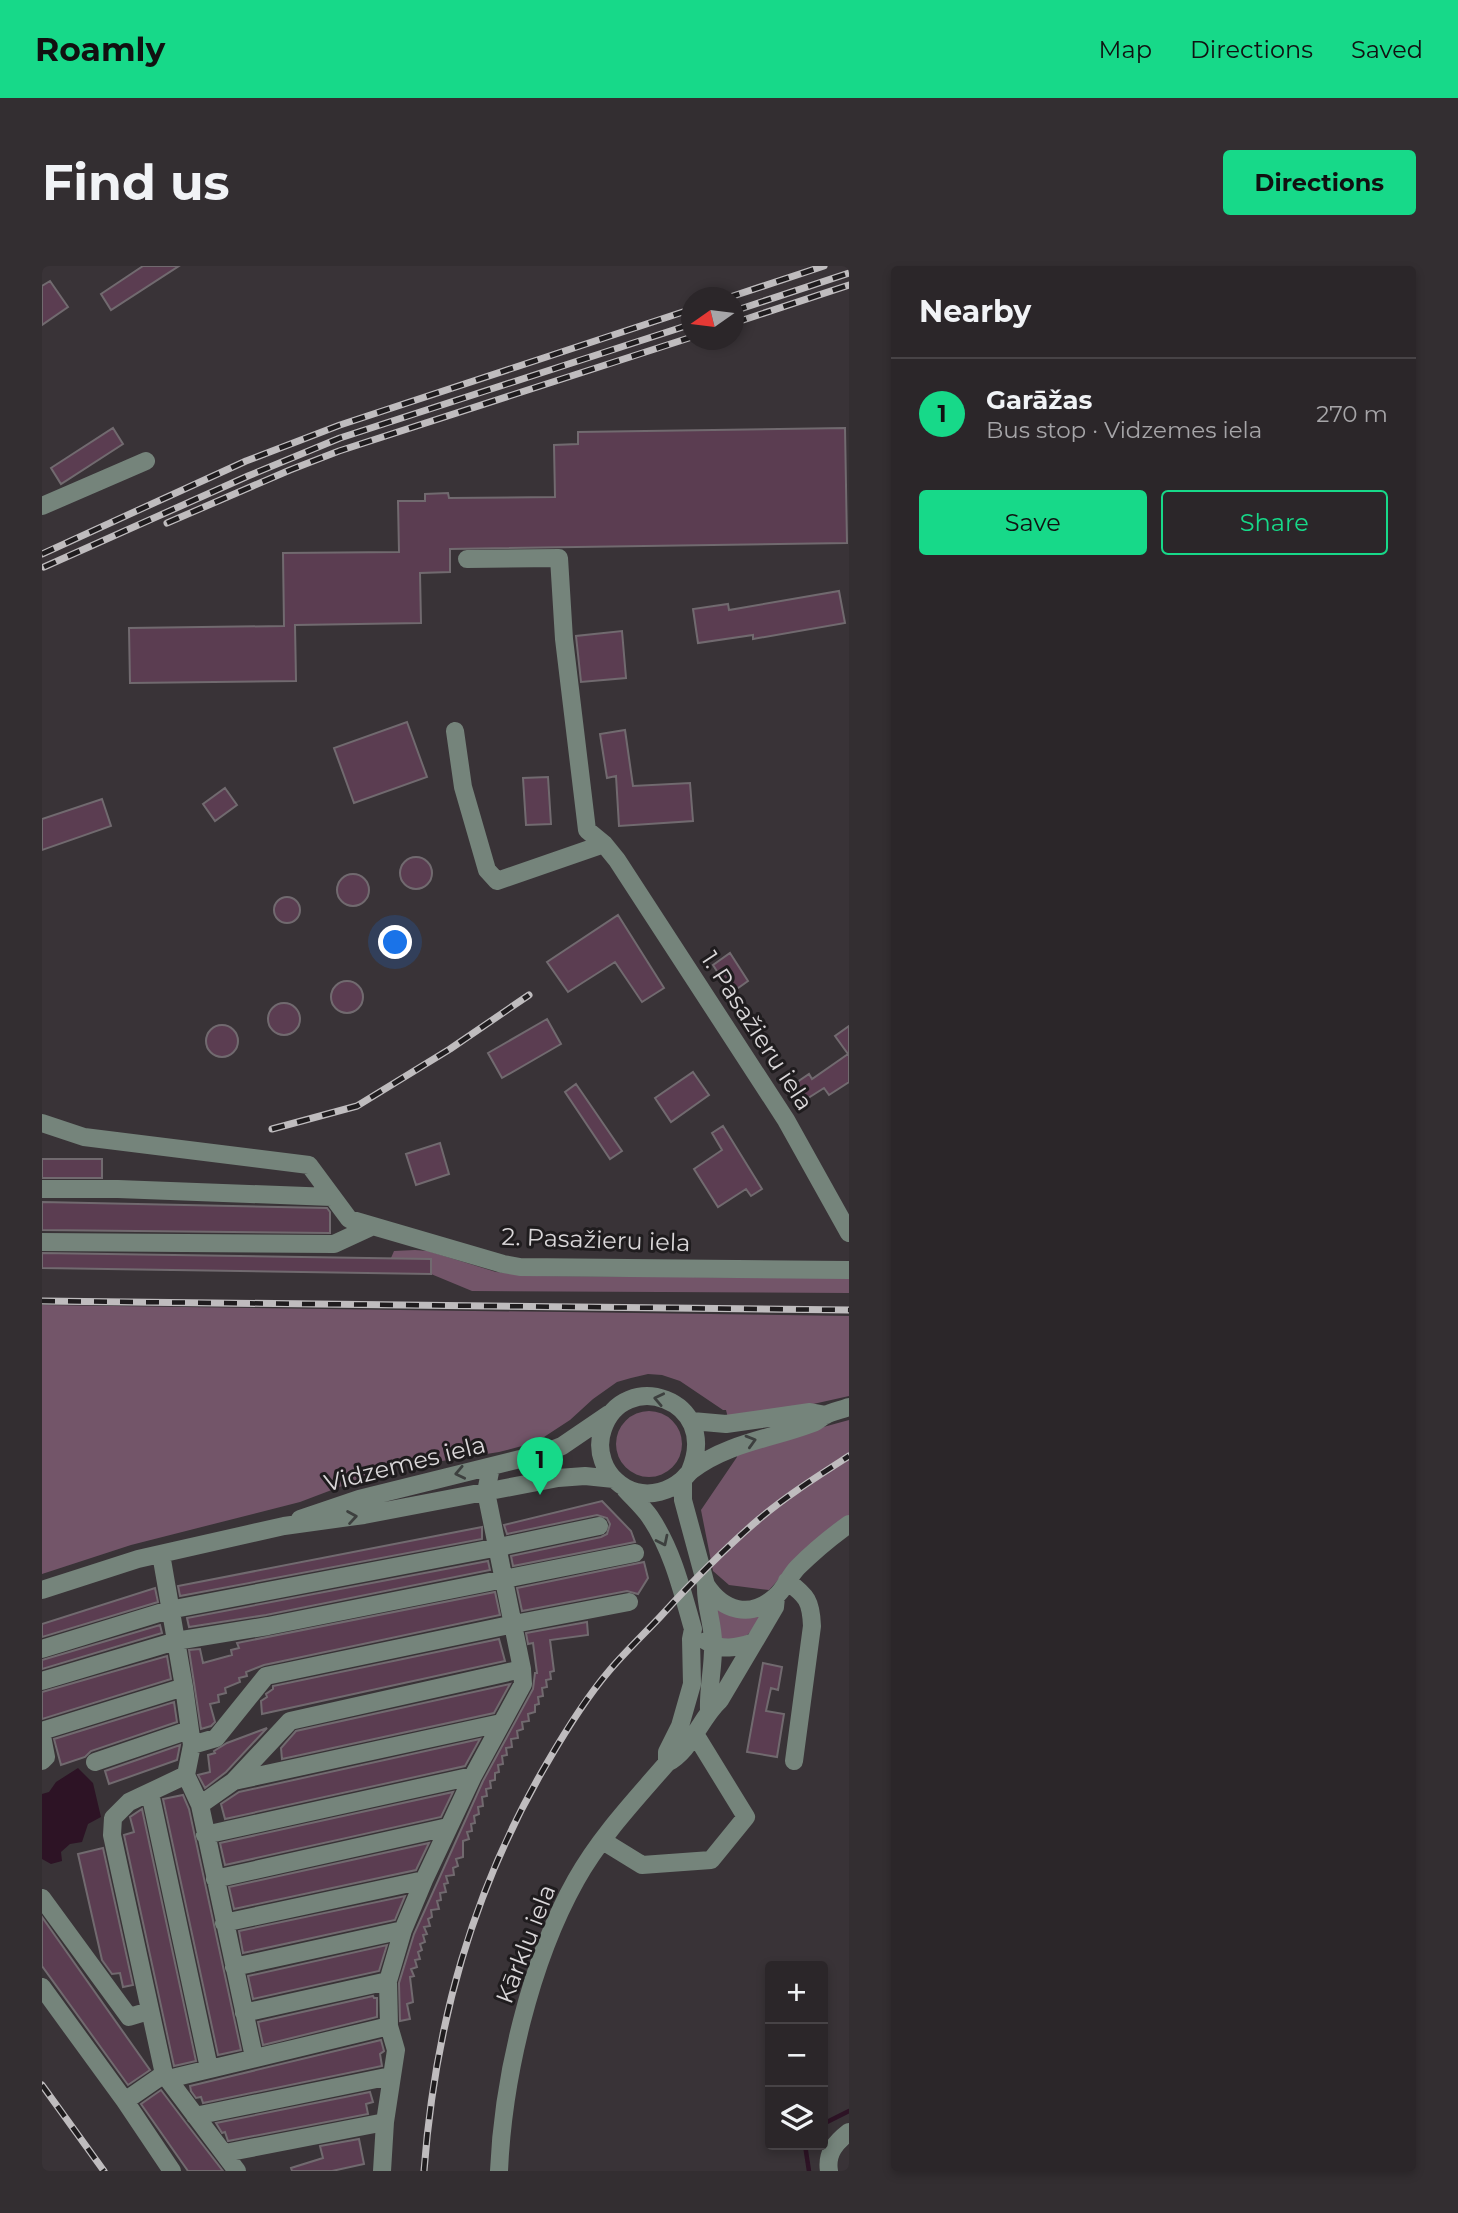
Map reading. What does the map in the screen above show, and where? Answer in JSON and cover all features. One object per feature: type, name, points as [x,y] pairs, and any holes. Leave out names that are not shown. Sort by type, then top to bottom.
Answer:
[{"type":"street","points":[[42,506],[146,461]]},
{"type":"street","name":"1. Pasažieru iela","points":[[467,559],[559,558],[564,639],[587,830],[604,844],[617,860],[786,1120],[849,1233]]},
{"type":"street","points":[[455,731],[466,799],[486,870],[497,881],[604,844]]},
{"type":"street","name":"2. Pasažieru iela","points":[[42,1123],[84,1137],[309,1166],[349,1219],[503,1264],[520,1267],[849,1269]]},
{"type":"street","points":[[42,1189],[332,1197]]},
{"type":"street","points":[[42,1242],[334,1244],[373,1226]]},
{"type":"street","name":"Vidzemes iela","points":[[284,1526],[318,1511],[359,1499],[531,1457],[562,1446],[624,1402],[639,1397],[654,1396],[669,1400],[682,1409],[692,1422],[726,1424],[810,1412],[826,1415]]},
{"type":"street","name":"Vidzemes iela","points":[[42,1590],[96,1571],[284,1526],[364,1515],[558,1478],[585,1476],[618,1483],[638,1492],[654,1493],[669,1489],[731,1447],[813,1424],[826,1415],[849,1407]]},
{"type":"street","points":[[612,1412],[605,1422],[600,1446],[607,1469],[618,1483]]},
{"type":"street","points":[[686,1475],[698,1447],[692,1422]]},
{"type":"street","points":[[382,2171],[385,2122],[396,2050],[389,2026],[388,1981],[403,1930],[424,1880],[473,1776],[523,1684],[514,1624],[486,1492],[491,1467]]},
{"type":"street","name":"Kārklu iela","points":[[686,1475],[682,1500],[706,1585],[705,1599],[713,1646],[709,1710]]},
{"type":"street","name":"Kārklu iela","points":[[618,1483],[649,1515],[661,1535],[693,1629],[692,1684],[680,1726],[667,1752],[667,1763]]},
{"type":"street","name":"Kārklu iela","points":[[499,2171],[504,2112],[513,2060],[538,1969],[554,1926],[576,1880],[603,1841],[667,1763],[676,1759],[709,1710],[720,1700],[775,1607],[776,1597],[795,1570],[818,1547],[849,1524]]},
{"type":"street","points":[[42,1649],[169,1610],[599,1526]]},
{"type":"street","points":[[42,1681],[176,1641],[268,1626],[635,1553]]},
{"type":"street","points":[[161,1554],[190,1737],[186,1775],[200,1805],[254,2057]]},
{"type":"street","points":[[787,1581],[800,1591],[811,1605],[812,1626],[794,1761]]},
{"type":"street","points":[[706,1585],[713,1596],[736,1610],[759,1608],[776,1597]]},
{"type":"street","points":[[95,1762],[190,1737],[216,1738],[266,1676],[628,1602]]},
{"type":"street","points":[[693,1629],[713,1646],[738,1647],[754,1642]]},
{"type":"street","points":[[200,1805],[234,1782],[290,1721],[522,1669]]},
{"type":"street","points":[[42,1760],[46,1757],[42,1734],[184,1687]]},
{"type":"street","points":[[234,1782],[501,1723]]},
{"type":"street","points":[[603,1841],[642,1865],[711,1860],[746,1817],[695,1734]]},
{"type":"street","points":[[186,1775],[130,1802],[113,1818],[112,1835],[149,2011],[166,2077],[237,2171]]},
{"type":"street","points":[[205,1835],[473,1776]]},
{"type":"street","points":[[150,1793],[209,2068]]},
{"type":"street","points":[[215,1879],[449,1827]]},
{"type":"street","points":[[225,1923],[424,1880]]},
{"type":"street","points":[[42,1898],[129,2017],[149,2011]]},
{"type":"street","points":[[234,1967],[403,1930]]},
{"type":"street","points":[[244,2013],[388,1981]]},
{"type":"street","points":[[42,1987],[172,2171]]},
{"type":"street","points":[[125,2101],[166,2077],[389,2026]]},
{"type":"street","points":[[195,2116],[391,2076]]},
{"type":"street","points":[[225,2153],[385,2122]]},
{"type":"street","points":[[829,2171],[827,2163],[832,2149],[849,2132]]},
{"type":"shaded area","points":[[394,1251],[428,1251],[496,1272],[537,1276],[849,1278],[849,1293],[472,1291],[431,1274],[431,1259],[391,1258]]},
{"type":"shaded area","points":[[42,1305],[849,1316],[849,1396],[773,1413],[728,1418],[726,1410],[680,1381],[648,1374],[617,1382],[570,1420],[544,1437],[522,1446],[442,1461],[418,1458],[378,1467],[358,1480],[300,1502],[131,1545],[42,1574]]},
{"type":"shaded area","points":[[643,1411],[655,1411],[673,1420],[680,1431],[680,1457],[673,1468],[662,1475],[643,1477],[630,1472],[621,1463],[616,1450],[616,1438],[621,1425],[630,1416]]},
{"type":"shaded area","points":[[849,1420],[849,1516],[808,1547],[769,1590],[729,1585],[713,1571],[701,1510],[737,1457],[735,1451]]},
{"type":"shaded area","points":[[714,1608],[762,1614],[747,1635],[720,1640]]},
{"type":"shaded area","points":[[78,1768],[93,1783],[101,1817],[88,1824],[82,1842],[70,1844],[61,1852],[62,1861],[51,1864],[42,1859],[42,1794],[49,1792],[56,1782]]},
{"type":"building","points":[[143,266],[179,266],[111,310],[101,294]]},
{"type":"building","points":[[50,281],[68,307],[42,325],[42,286]]},
{"type":"building","points":[[113,428],[123,444],[61,484],[51,468]]},
{"type":"building","points":[[845,428],[847,543],[450,549],[450,572],[420,573],[421,623],[295,625],[296,681],[130,683],[129,628],[284,626],[283,553],[399,552],[398,501],[425,501],[425,494],[448,493],[449,498],[555,497],[554,445],[578,444],[578,432]]},
{"type":"building","points":[[839,591],[845,623],[753,639],[753,635],[698,643],[693,609],[728,604],[729,610]]},
{"type":"building","points":[[622,631],[626,678],[581,682],[576,636]]},
{"type":"building","points":[[407,722],[427,777],[354,803],[334,748]]},
{"type":"building","points":[[625,730],[633,786],[690,783],[693,821],[619,826],[616,776],[607,778],[600,734]]},
{"type":"building","points":[[548,777],[551,824],[526,825],[523,778]]},
{"type":"building","points":[[225,788],[237,805],[215,821],[203,804]]},
{"type":"building","points":[[102,799],[111,826],[42,850],[42,819]]},
{"type":"building","points":[[416,857],[427,862],[432,873],[427,884],[416,889],[405,884],[400,873],[405,862]]},
{"type":"building","points":[[353,874],[364,879],[369,890],[364,901],[353,906],[342,901],[337,890],[342,879]]},
{"type":"building","points":[[287,897],[296,901],[300,910],[296,919],[287,923],[278,919],[274,910],[278,901]]},
{"type":"building","points":[[618,915],[664,988],[642,1002],[615,962],[568,992],[547,962]]},
{"type":"building","points":[[730,953],[748,981],[731,993],[713,965]]},
{"type":"building","points":[[347,981],[358,986],[363,997],[358,1008],[347,1013],[336,1008],[331,997],[336,986]]},
{"type":"building","points":[[284,1003],[295,1008],[300,1019],[295,1030],[284,1035],[273,1030],[268,1019],[273,1008]]},
{"type":"building","points":[[547,1019],[561,1044],[502,1078],[488,1053]]},
{"type":"building","points":[[222,1025],[233,1030],[238,1041],[233,1052],[222,1057],[211,1052],[206,1041],[211,1030]]},
{"type":"building","points":[[849,1026],[849,1082],[829,1095],[824,1088],[797,1105],[787,1089],[809,1074],[812,1079],[848,1054],[835,1036]]},
{"type":"building","points":[[693,1072],[709,1095],[671,1122],[655,1098]]},
{"type":"building","points":[[576,1084],[622,1151],[610,1159],[565,1092]]},
{"type":"building","points":[[723,1126],[762,1189],[751,1196],[746,1189],[718,1207],[694,1169],[722,1150],[712,1133]]},
{"type":"building","points":[[440,1143],[449,1174],[416,1185],[406,1154]]},
{"type":"building","points":[[42,1159],[102,1159],[102,1178],[42,1178]]},
{"type":"building","points":[[42,1202],[327,1208],[330,1212],[330,1233],[42,1230]]},
{"type":"building","points":[[42,1253],[431,1259],[431,1274],[42,1268]]},
{"type":"building","points":[[602,1501],[631,1531],[635,1542],[513,1566],[511,1556],[601,1537],[607,1534],[610,1524],[607,1518],[597,1515],[507,1534],[504,1525]]},
{"type":"building","points":[[482,1527],[482,1539],[180,1596],[178,1586]]},
{"type":"building","points":[[488,1561],[490,1570],[266,1615],[189,1627],[187,1618]]},
{"type":"building","points":[[644,1562],[648,1578],[638,1594],[627,1591],[522,1611],[517,1588]]},
{"type":"building","points":[[155,1588],[158,1602],[42,1637],[42,1624]]},
{"type":"building","points":[[495,1592],[500,1615],[264,1665],[246,1672],[247,1676],[239,1678],[240,1682],[225,1688],[226,1693],[218,1695],[219,1702],[210,1704],[215,1722],[201,1729],[189,1650],[200,1649],[203,1663],[232,1655],[231,1650],[239,1648],[237,1643]]},
{"type":"building","points":[[587,1622],[588,1635],[550,1640],[554,1671],[550,1672],[551,1679],[546,1680],[547,1687],[542,1688],[543,1696],[538,1697],[539,1704],[535,1705],[535,1712],[528,1714],[529,1721],[522,1722],[523,1729],[517,1731],[518,1738],[511,1739],[512,1747],[506,1748],[507,1755],[502,1756],[503,1764],[498,1765],[499,1772],[495,1773],[495,1780],[490,1781],[491,1788],[486,1789],[487,1796],[482,1797],[483,1806],[478,1807],[479,1814],[474,1816],[472,1831],[467,1832],[469,1839],[463,1841],[463,1857],[456,1859],[458,1866],[453,1868],[454,1875],[446,1876],[446,1892],[440,1893],[441,1900],[437,1901],[439,1909],[431,1910],[432,1917],[428,1919],[430,1926],[424,1927],[427,1934],[423,1935],[425,1942],[420,1944],[422,1950],[418,1952],[420,1959],[415,1960],[417,1967],[411,1969],[414,1976],[410,1977],[413,2002],[407,2004],[410,2019],[400,2021],[399,1983],[414,1934],[483,1781],[533,1689],[537,1673],[533,1643],[528,1644],[526,1633]]},
{"type":"building","points":[[160,1625],[162,1633],[42,1669],[42,1660]]},
{"type":"building","points":[[499,1639],[505,1661],[262,1714],[261,1701],[267,1697],[266,1694],[273,1686]]},
{"type":"building","points":[[167,1656],[171,1679],[42,1719],[42,1692]]},
{"type":"building","points":[[763,1663],[782,1667],[778,1690],[771,1688],[766,1711],[784,1714],[777,1757],[747,1752]]},
{"type":"building","points":[[510,1684],[494,1713],[282,1759],[281,1748],[296,1731]]},
{"type":"building","points":[[174,1702],[177,1722],[91,1751],[85,1757],[61,1765],[54,1739]]},
{"type":"building","points":[[267,1728],[226,1772],[205,1788],[198,1775],[210,1772],[208,1755],[227,1743]]},
{"type":"building","points":[[480,1739],[465,1766],[225,1819],[221,1804],[239,1792]]},
{"type":"building","points":[[180,1745],[177,1760],[109,1784],[105,1771]]},
{"type":"building","points":[[453,1792],[441,1817],[225,1865],[220,1843]]},
{"type":"building","points":[[183,1795],[189,1809],[241,2050],[218,2055],[163,1799]]},
{"type":"building","points":[[142,1809],[196,2061],[174,2066],[124,1835],[134,1832],[130,1817]]},
{"type":"building","points":[[429,1843],[416,1870],[234,1909],[229,1887]]},
{"type":"building","points":[[103,1848],[133,1985],[123,1987],[120,1973],[112,1974],[102,1960],[78,1854]]},
{"type":"building","points":[[405,1896],[395,1920],[243,1953],[239,1931]]},
{"type":"building","points":[[42,1917],[150,2070],[128,2085],[42,1966]]},
{"type":"building","points":[[387,1945],[379,1971],[253,1999],[248,1976]]},
{"type":"building","points":[[373,1996],[377,1998],[377,2017],[263,2045],[258,2022]]},
{"type":"building","points":[[381,2040],[384,2051],[380,2054],[382,2066],[203,2103],[201,2097],[196,2098],[191,2091],[190,2086]]},
{"type":"building","points":[[161,2090],[223,2171],[188,2171],[141,2104]]},
{"type":"building","points":[[370,2092],[373,2102],[366,2104],[368,2114],[228,2141],[225,2132],[222,2133],[216,2123]]},
{"type":"building","points":[[359,2139],[364,2164],[332,2171],[292,2171],[291,2168],[323,2158],[320,2146]]},
{"type":"waterway","points":[[828,2122],[849,2111]]},
{"type":"waterway","points":[[806,2150],[809,2171]]},
{"type":"railway","points":[[744,292],[824,266]]},
{"type":"railway","points":[[744,308],[849,273]]},
{"type":"railway","points":[[744,320],[849,285]]},
{"type":"railway","points":[[42,554],[246,461],[340,425],[681,313]]},
{"type":"railway","points":[[44,567],[340,438],[681,328]]},
{"type":"railway","points":[[167,523],[339,451],[681,341]]},
{"type":"railway","points":[[272,1129],[357,1106],[450,1049],[529,995]]},
{"type":"railway","points":[[42,1301],[849,1310]]},
{"type":"railway","points":[[424,2171],[437,2064],[462,1960],[498,1860],[554,1751],[609,1671],[708,1567],[769,1511],[849,1456]]},
{"type":"railway","points":[[42,2085],[104,2171]]},
{"type":"place","name":"Garāžas","points":[[540,1495]]}]
